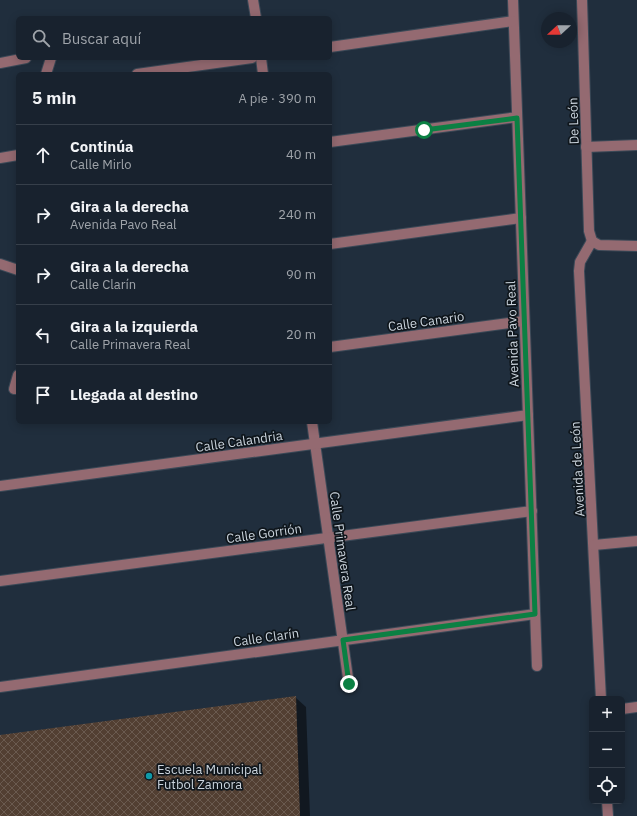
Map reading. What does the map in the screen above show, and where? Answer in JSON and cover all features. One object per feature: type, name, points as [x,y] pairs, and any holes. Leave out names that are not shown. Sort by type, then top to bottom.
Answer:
[{"type":"street","points":[[253,0],[256,16]]},
{"type":"street","name":"Avenida Pavo Real","points":[[513,0],[537,666]]},
{"type":"street","name":"De León","points":[[582,0],[589,231],[592,241]]},
{"type":"street","points":[[332,47],[514,21]]},
{"type":"street","points":[[0,63],[16,60]]},
{"type":"street","points":[[47,72],[50,60]]},
{"type":"street","points":[[151,72],[238,60]]},
{"type":"street","points":[[261,60],[264,72]]},
{"type":"street","points":[[332,142],[517,118]]},
{"type":"street","points":[[586,147],[637,145]]},
{"type":"street","points":[[0,158],[16,155]]},
{"type":"street","points":[[332,244],[521,218]]},
{"type":"street","points":[[592,241],[599,245],[637,246]]},
{"type":"street","name":"Avenida de León","points":[[592,241],[580,262],[579,271],[601,696]]},
{"type":"street","points":[[0,264],[16,269]]},
{"type":"street","name":"Calle Canario","points":[[332,347],[524,321]]},
{"type":"street","name":"Calle Calandria","points":[[0,486],[528,416]]},
{"type":"street","name":"Calle Primavera Real","points":[[312,424],[349,684]]},
{"type":"street","name":"Calle Gorrión","points":[[0,581],[532,511]]},
{"type":"street","points":[[594,545],[637,541]]},
{"type":"street","name":"Calle Clarín","points":[[0,687],[535,614]]},
{"type":"street","points":[[625,709],[637,707]]},
{"type":"street","points":[[607,804],[608,816]]},
{"type":"building","name":"Escuela Municipal Futbol Zamora","points":[[296,696],[300,816],[0,816],[0,735]]},
{"type":"place","name":"Escuela Municipal Futbol Zamora","points":[[149,776]]},
{"type":"route","points":[[349,684],[343,640],[535,614],[517,118],[424,130]]}]
